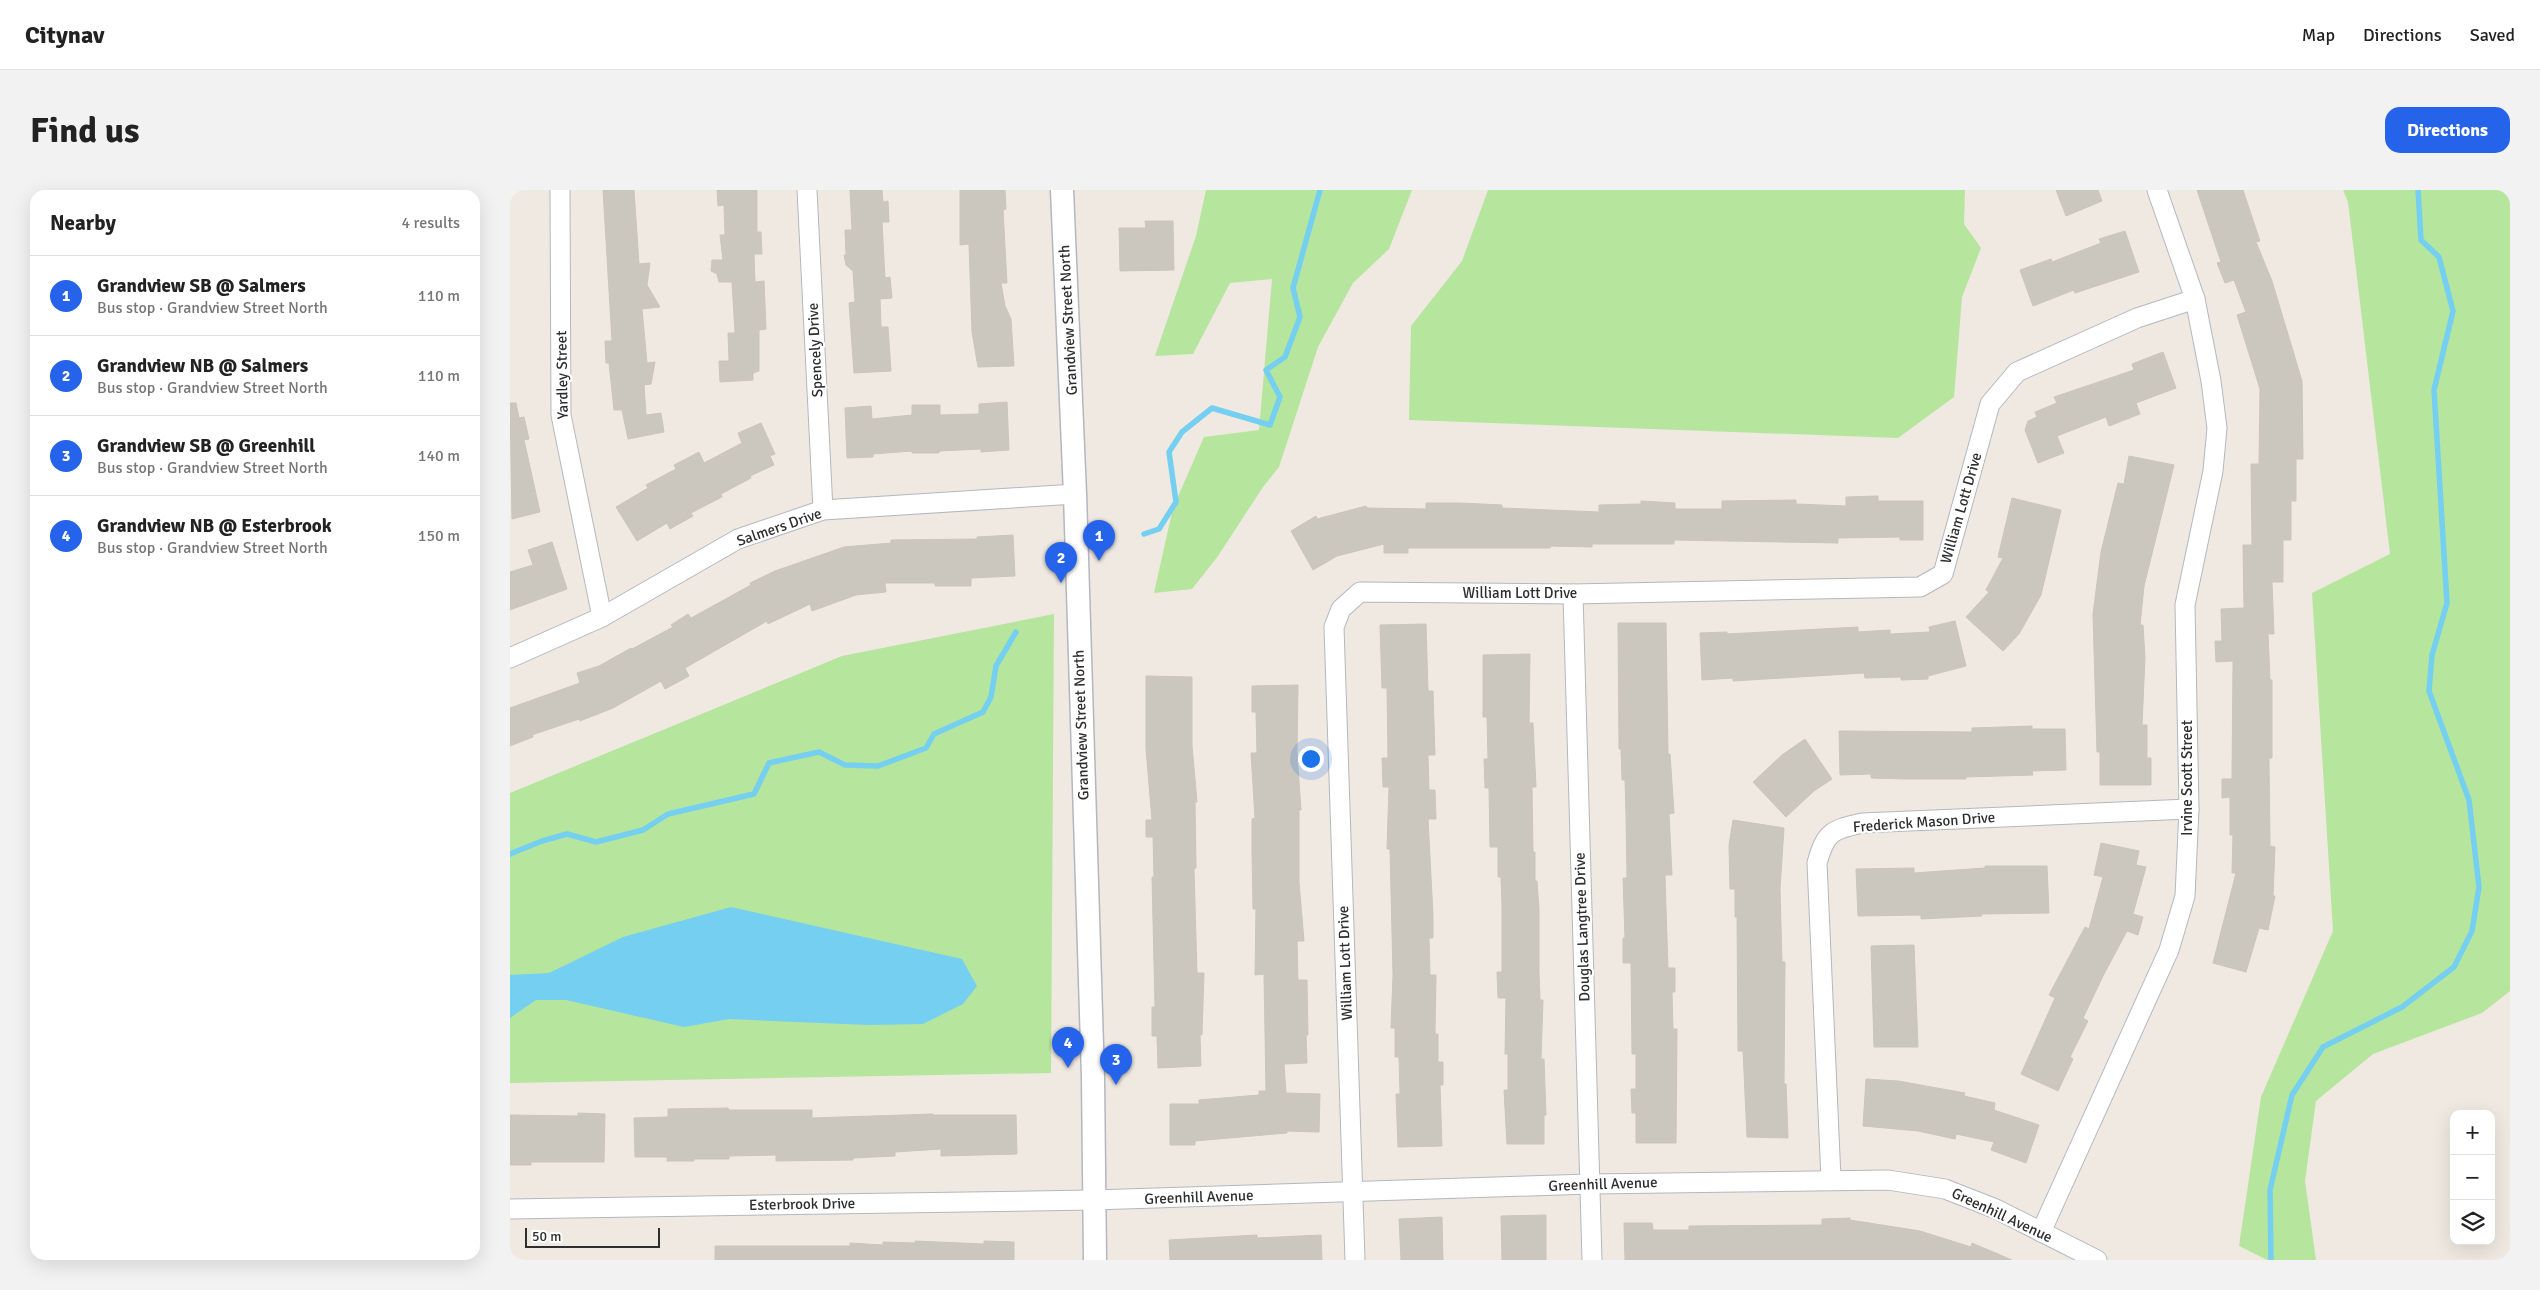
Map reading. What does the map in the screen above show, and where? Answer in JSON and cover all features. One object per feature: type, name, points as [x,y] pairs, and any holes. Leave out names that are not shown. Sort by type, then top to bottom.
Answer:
[{"type":"street","name":"Yardley Street","points":[[560,190],[561,415],[602,617]]},
{"type":"street","name":"Spencely Drive","points":[[807,190],[823,510]]},
{"type":"street","name":"Grandview Street North","points":[[1062,190],[1093,1078],[1096,1260]]},
{"type":"street","name":"Irvine Scott Street","points":[[2041,1232],[2168,950],[2185,896],[2189,809],[2185,606],[2212,471],[2217,428],[2211,381],[2195,299],[2157,190]]},
{"type":"street","name":"William Lott Drive","points":[[1356,1260],[1334,627],[1341,609],[1360,592],[1573,594],[1920,587],[1943,574],[1990,404],[2017,372],[2137,318],[2195,299]]},
{"type":"street","name":"Salmers Drive","points":[[510,658],[602,617],[738,539],[823,510],[1074,494]]},
{"type":"street","name":"Douglas Langtree Drive","points":[[1573,594],[1592,1260]]},
{"type":"street","name":"Frederick Mason Drive","points":[[1831,1179],[1816,862],[1822,845],[1834,830],[1862,823],[2189,809]]},
{"type":"street","name":"Greenhill Avenue","points":[[1094,1200],[1590,1184],[1831,1179],[1888,1180],[1945,1189],[1996,1209],[2097,1260]]},
{"type":"street","name":"Esterbrook Drive","points":[[510,1209],[1094,1200]]},
{"type":"green space","points":[[1206,190],[1412,190],[1389,249],[1353,283],[1318,347],[1279,467],[1263,487],[1218,556],[1192,589],[1154,593],[1173,508],[1204,437],[1259,430],[1272,279],[1230,283],[1193,354],[1155,356],[1196,236]]},
{"type":"green space","points":[[1488,190],[1965,190],[1964,224],[1981,248],[1962,297],[1954,397],[1898,438],[1409,420],[1411,326],[1462,261]]},
{"type":"green space","points":[[2343,190],[2510,190],[2510,991],[2482,1013],[2373,1054],[2316,1101],[2305,1181],[2316,1260],[2267,1260],[2239,1246],[2261,1097],[2333,931],[2312,593],[2390,554],[2348,202]]},
{"type":"green space","points":[[1054,614],[1051,1073],[510,1083],[510,793],[842,656]]},
{"type":"water","points":[[731,907],[962,959],[977,986],[963,1004],[923,1024],[868,1025],[729,1019],[684,1027],[566,1000],[536,1000],[510,1018],[510,975],[549,973],[623,937]]},
{"type":"building","points":[[603,190],[634,190],[639,264],[650,263],[647,285],[660,307],[642,309],[647,363],[655,362],[651,384],[644,385],[646,415],[661,413],[664,432],[628,439],[622,410],[614,410],[609,363],[606,363],[605,341],[612,341]]},
{"type":"building","points":[[717,190],[757,190],[757,232],[761,232],[762,254],[754,254],[755,282],[764,281],[766,329],[759,330],[759,371],[753,373],[753,380],[720,382],[719,361],[729,361],[728,333],[735,333],[732,282],[719,282],[717,274],[711,271],[712,260],[723,260],[720,235],[725,235],[724,205],[718,206]]},
{"type":"building","points":[[850,190],[882,190],[883,202],[888,201],[889,222],[882,222],[885,278],[890,277],[892,298],[880,299],[881,327],[888,327],[891,371],[854,373],[849,303],[855,302],[853,271],[846,265],[844,255],[846,255],[845,230],[852,230]]},
{"type":"building","points":[[960,190],[1005,190],[1006,209],[1003,210],[1007,283],[1001,283],[1005,306],[1011,319],[1014,366],[978,367],[972,332],[969,244],[960,245]]},
{"type":"building","points":[[2056,190],[2098,190],[2102,201],[2066,216]]},
{"type":"building","points":[[2197,190],[2243,190],[2260,241],[2256,242],[2272,281],[2302,381],[2303,459],[2296,459],[2296,501],[2291,501],[2291,540],[2283,540],[2283,582],[2272,582],[2274,634],[2268,634],[2270,680],[2272,680],[2272,758],[2269,758],[2270,846],[2275,847],[2273,896],[2275,896],[2268,930],[2259,928],[2246,972],[2213,963],[2236,873],[2232,873],[2233,835],[2230,835],[2230,797],[2222,798],[2222,779],[2232,779],[2233,661],[2216,662],[2215,641],[2222,641],[2221,609],[2244,608],[2243,545],[2252,545],[2251,464],[2259,464],[2260,389],[2237,315],[2246,312],[2234,280],[2225,283],[2217,263],[2221,262]]},
{"type":"building","points":[[1145,221],[1173,221],[1174,270],[1120,271],[1119,228],[1146,228]]},
{"type":"building","points":[[2125,231],[2139,272],[2075,293],[2074,290],[2033,306],[2020,270],[2051,259],[2052,262],[2101,243],[2099,239]]},
{"type":"building","points":[[2163,352],[2176,388],[2136,403],[2140,414],[2109,426],[2106,417],[2057,436],[2064,453],[2038,463],[2025,430],[2028,421],[2037,417],[2035,412],[2057,403],[2054,397],[2134,370],[2132,364]]},
{"type":"building","points":[[1007,402],[1009,450],[981,452],[981,449],[939,451],[939,453],[912,453],[912,451],[873,454],[873,457],[847,458],[845,408],[871,406],[872,419],[912,415],[912,405],[940,405],[940,415],[979,414],[979,404]]},
{"type":"building","points":[[510,403],[516,403],[519,418],[524,417],[529,439],[524,440],[540,512],[512,519]]},
{"type":"building","points":[[761,423],[775,454],[770,456],[774,465],[750,476],[751,478],[721,494],[722,497],[691,513],[693,516],[670,529],[667,523],[637,541],[616,507],[648,488],[646,485],[676,469],[674,465],[699,452],[704,463],[742,443],[738,433]]},
{"type":"building","points":[[2129,456],[2174,465],[2144,586],[2140,625],[2143,625],[2145,658],[2142,725],[2147,725],[2147,758],[2151,758],[2151,785],[2100,785],[2100,752],[2097,752],[2093,614],[2101,552],[2118,483],[2124,484]]},
{"type":"building","points":[[1878,496],[1878,501],[1923,501],[1923,540],[1900,540],[1900,537],[1838,538],[1838,543],[1674,540],[1674,544],[1592,544],[1592,547],[1408,548],[1408,553],[1384,553],[1384,544],[1337,556],[1313,570],[1291,531],[1316,516],[1317,519],[1366,506],[1367,508],[1426,509],[1426,503],[1460,503],[1502,505],[1502,508],[1599,512],[1599,505],[1641,504],[1641,501],[1675,503],[1675,509],[1722,509],[1722,501],[1796,500],[1796,504],[1846,506],[1846,497]]},
{"type":"building","points":[[2012,498],[2061,510],[2041,595],[2019,634],[2003,651],[1966,617],[1989,592],[1986,590],[2003,558],[1998,557]]},
{"type":"building","points":[[1013,535],[1015,576],[971,578],[971,586],[935,586],[935,583],[885,583],[886,592],[856,595],[812,611],[810,604],[768,624],[767,621],[685,668],[689,676],[665,689],[661,681],[613,708],[580,721],[579,719],[532,735],[533,737],[510,746],[510,708],[580,683],[577,673],[599,666],[632,649],[673,627],[671,625],[688,614],[691,618],[751,585],[750,583],[775,571],[844,547],[891,543],[891,540],[977,539],[977,537]]},
{"type":"building","points":[[552,542],[567,589],[510,610],[510,572],[533,565],[528,550]]},
{"type":"building","points":[[1955,621],[1966,666],[1928,676],[1928,679],[1901,680],[1901,677],[1865,678],[1864,673],[1733,681],[1733,678],[1702,680],[1700,633],[1727,632],[1727,634],[1858,627],[1858,632],[1890,630],[1890,634],[1930,632],[1929,627]]},
{"type":"building","points":[[1618,623],[1666,623],[1668,754],[1670,754],[1674,813],[1669,814],[1672,875],[1665,875],[1668,968],[1675,968],[1675,992],[1672,992],[1673,1029],[1677,1029],[1676,1143],[1636,1143],[1636,1113],[1632,1113],[1631,1089],[1636,1089],[1636,1054],[1632,1054],[1631,963],[1623,963],[1623,938],[1625,938],[1623,878],[1627,878],[1625,780],[1622,780],[1621,749],[1619,749]]},
{"type":"building","points":[[1426,624],[1428,691],[1433,691],[1435,755],[1428,755],[1429,790],[1435,790],[1436,819],[1428,819],[1433,915],[1433,938],[1429,938],[1430,975],[1436,975],[1435,1034],[1438,1034],[1438,1062],[1443,1062],[1443,1085],[1440,1085],[1442,1146],[1398,1147],[1396,1094],[1400,1094],[1399,1057],[1395,1057],[1395,1028],[1391,1028],[1393,975],[1390,849],[1387,849],[1389,787],[1383,787],[1382,758],[1388,758],[1387,688],[1382,688],[1380,625]]},
{"type":"building","points":[[1530,654],[1529,723],[1533,723],[1536,787],[1532,787],[1533,852],[1535,852],[1535,881],[1537,881],[1539,909],[1540,1000],[1543,1000],[1541,1059],[1544,1059],[1546,1115],[1544,1115],[1544,1144],[1507,1144],[1504,1090],[1508,1090],[1508,1054],[1505,1054],[1506,998],[1498,998],[1497,972],[1502,972],[1501,877],[1498,877],[1498,847],[1490,847],[1489,788],[1485,788],[1484,759],[1488,759],[1487,717],[1483,717],[1483,655]]},
{"type":"building","points":[[1146,676],[1192,677],[1192,745],[1197,802],[1195,802],[1196,868],[1194,869],[1197,973],[1204,973],[1202,1035],[1200,1035],[1201,1066],[1158,1068],[1157,1036],[1152,1036],[1152,1007],[1155,1007],[1152,877],[1154,877],[1153,837],[1146,837],[1146,820],[1152,820],[1146,749]]},
{"type":"building","points":[[1298,685],[1297,752],[1301,810],[1299,810],[1299,882],[1304,941],[1297,941],[1298,980],[1307,980],[1307,1063],[1284,1064],[1286,1093],[1320,1094],[1319,1132],[1287,1131],[1287,1133],[1195,1141],[1195,1145],[1170,1145],[1170,1104],[1199,1104],[1199,1100],[1259,1095],[1259,1091],[1266,1091],[1264,974],[1255,975],[1256,909],[1253,909],[1252,819],[1255,818],[1251,753],[1257,753],[1256,712],[1252,712],[1252,686]]},
{"type":"building","points":[[2032,726],[2032,729],[2065,729],[2066,770],[2032,771],[2033,775],[1966,777],[1966,779],[1871,778],[1871,774],[1840,775],[1839,731],[1972,732],[1972,728]]},
{"type":"building","points":[[1805,739],[1832,779],[1814,791],[1786,817],[1753,782],[1782,755]]},
{"type":"building","points":[[1733,820],[1784,828],[1780,889],[1782,962],[1785,962],[1784,1084],[1786,1084],[1788,1138],[1747,1137],[1743,1051],[1738,1051],[1737,917],[1735,917],[1735,889],[1730,889],[1729,845]]},
{"type":"building","points":[[2101,843],[2139,851],[2136,865],[2146,867],[2133,914],[2143,917],[2138,935],[2127,931],[2104,974],[2083,1018],[2088,1021],[2070,1057],[2073,1059],[2058,1091],[2021,1074],[2055,998],[2049,995],[2085,927],[2089,929],[2103,877],[2094,875]]},
{"type":"building","points":[[1985,866],[2047,866],[2049,913],[1981,914],[1982,916],[1921,919],[1921,915],[1858,916],[1856,869],[1914,868],[1914,873],[1985,868]]},
{"type":"building","points":[[1914,945],[1918,1047],[1874,1047],[1871,946]]},
{"type":"building","points":[[1866,1079],[1898,1081],[1965,1093],[1964,1096],[1995,1103],[1994,1110],[2039,1125],[2026,1163],[1991,1150],[1994,1142],[1956,1134],[1955,1139],[1918,1131],[1863,1126]]},
{"type":"building","points":[[728,1108],[729,1110],[812,1110],[812,1118],[933,1114],[1016,1115],[1017,1154],[941,1156],[941,1149],[895,1152],[895,1156],[853,1158],[853,1160],[776,1161],[776,1155],[729,1156],[729,1159],[694,1159],[694,1161],[667,1161],[667,1157],[635,1157],[634,1118],[668,1117],[668,1109]]},
{"type":"building","points":[[578,1113],[605,1114],[604,1162],[531,1162],[531,1165],[510,1165],[510,1115],[578,1116]]},
{"type":"building","points":[[1546,1215],[1546,1260],[1502,1260],[1501,1216]]},
{"type":"building","points":[[1442,1217],[1443,1260],[1401,1260],[1399,1219]]},
{"type":"building","points":[[1850,1218],[1850,1220],[1920,1231],[1971,1247],[1972,1243],[2012,1260],[1625,1260],[1624,1223],[1652,1223],[1653,1230],[1689,1230],[1689,1226],[1822,1225],[1822,1219]]},
{"type":"building","points":[[1257,1235],[1257,1238],[1321,1235],[1322,1260],[1170,1260],[1169,1240]]},
{"type":"building","points":[[915,1241],[984,1244],[984,1241],[1014,1242],[1014,1260],[715,1260],[715,1246],[850,1246],[850,1243],[883,1245],[883,1242],[915,1243]]},
{"type":"waterway","points":[[1144,534],[1159,529],[1176,502],[1169,452],[1182,432],[1212,408],[1270,425],[1280,397],[1266,370],[1285,357],[1300,317],[1293,288],[1320,190]]},
{"type":"waterway","points":[[2271,1260],[2270,1190],[2292,1095],[2323,1047],[2402,1007],[2454,967],[2472,931],[2479,887],[2469,800],[2429,691],[2432,655],[2447,603],[2434,390],[2453,311],[2439,257],[2421,240],[2418,190]]},
{"type":"waterway","points":[[510,854],[542,841],[567,834],[596,842],[643,830],[668,814],[754,794],[769,763],[819,752],[845,765],[878,766],[926,748],[934,734],[983,712],[991,697],[996,666],[1016,632]]},
{"type":"place","name":"Grandview SB @ Salmers","points":[[1099,561]]},
{"type":"place","name":"Grandview NB @ Salmers","points":[[1061,583]]},
{"type":"place","name":"Grandview NB @ Esterbrook","points":[[1068,1068]]},
{"type":"place","name":"Grandview SB @ Greenhill","points":[[1116,1085]]}]
